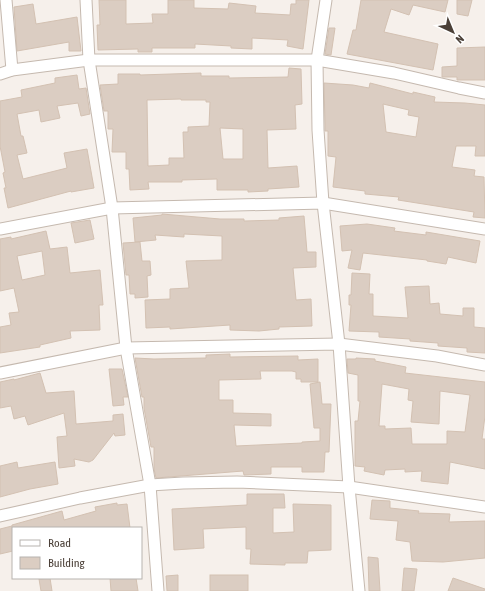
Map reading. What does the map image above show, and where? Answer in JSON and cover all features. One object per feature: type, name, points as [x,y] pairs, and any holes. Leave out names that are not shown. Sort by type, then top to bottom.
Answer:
[{"type":"street","points":[[6,0],[12,70]]},
{"type":"street","points":[[86,0],[89,60],[112,208],[126,348],[150,485],[158,591]]},
{"type":"street","points":[[326,0],[317,60],[318,130],[323,203],[340,344],[349,487],[359,591]]},
{"type":"street","points":[[0,74],[12,70],[89,60],[317,60],[394,73],[485,93]]},
{"type":"street","points":[[0,229],[112,208],[323,203],[485,229]]},
{"type":"street","points":[[0,373],[126,348],[340,344],[437,356],[485,365]]},
{"type":"street","points":[[0,516],[80,498],[150,485],[237,482],[349,487],[485,507]]},
{"type":"building","points":[[99,0],[126,0],[126,24],[153,23],[152,14],[168,14],[168,0],[194,0],[194,8],[228,9],[229,3],[256,6],[255,13],[290,15],[291,4],[296,4],[296,0],[309,0],[303,49],[287,46],[288,40],[252,38],[252,49],[195,44],[195,48],[152,48],[152,52],[138,52],[138,49],[98,50],[97,25],[100,25]]},
{"type":"building","points":[[361,0],[448,0],[445,12],[413,5],[409,15],[391,9],[384,32],[438,44],[433,70],[347,54],[353,30],[356,30]]},
{"type":"building","points":[[457,0],[472,0],[468,16],[457,14]]},
{"type":"building","points":[[33,4],[36,24],[77,17],[81,51],[69,51],[69,42],[17,51],[14,7]]},
{"type":"building","points":[[329,28],[335,28],[331,55],[325,54]]},
{"type":"building","points":[[485,47],[485,80],[457,80],[457,77],[442,77],[442,67],[457,66],[457,48]]},
{"type":"building","points":[[289,68],[301,69],[302,104],[295,105],[296,129],[267,130],[268,168],[297,166],[299,187],[248,192],[248,190],[217,190],[217,179],[182,180],[182,182],[148,182],[149,189],[130,190],[129,169],[126,169],[126,152],[112,152],[113,129],[108,129],[108,111],[104,111],[100,85],[118,84],[118,74],[140,75],[201,73],[201,76],[229,76],[229,78],[288,77]],"holes":[[[147,100],[206,100],[206,102],[210,102],[209,126],[188,127],[188,132],[183,132],[184,158],[169,158],[169,165],[148,166]],[[220,128],[243,129],[243,159],[223,159]]]},
{"type":"building","points":[[77,75],[79,89],[86,88],[90,114],[81,116],[78,103],[57,106],[60,118],[41,122],[39,110],[17,114],[21,136],[23,136],[27,153],[17,155],[23,179],[67,168],[64,153],[87,149],[94,188],[71,191],[8,208],[4,188],[6,188],[3,173],[5,172],[0,146],[0,101],[22,97],[21,90],[55,83],[55,78]]},
{"type":"building","points":[[324,83],[353,85],[369,88],[370,83],[413,94],[413,92],[435,97],[434,102],[485,105],[485,156],[475,156],[476,146],[456,146],[452,167],[475,170],[474,176],[484,177],[485,218],[473,217],[474,212],[398,200],[399,197],[365,194],[365,191],[333,187],[336,157],[328,156],[328,131],[325,131]],"holes":[[[383,104],[409,110],[408,115],[419,117],[416,137],[386,132]]]},
{"type":"building","points":[[162,214],[220,219],[244,219],[244,221],[279,220],[279,218],[304,216],[307,252],[316,252],[316,267],[293,268],[296,300],[311,299],[312,326],[279,327],[279,329],[259,331],[230,330],[230,325],[170,329],[170,327],[146,328],[145,300],[170,299],[170,289],[189,288],[186,261],[222,260],[222,236],[184,234],[184,237],[155,235],[156,240],[135,242],[133,218]]},
{"type":"building","points":[[90,220],[94,239],[75,243],[71,223]]},
{"type":"building","points":[[367,224],[395,228],[394,231],[426,235],[426,232],[480,241],[476,263],[448,257],[446,264],[427,260],[363,253],[360,270],[348,268],[352,250],[342,251],[340,226]]},
{"type":"building","points":[[46,231],[50,249],[67,247],[70,273],[100,270],[103,305],[99,305],[100,330],[70,331],[71,338],[40,345],[40,347],[0,353],[0,327],[11,325],[9,313],[19,312],[14,288],[0,291],[0,239],[11,237],[11,239]],"holes":[[[42,251],[45,275],[22,280],[17,256]]]},
{"type":"building","points":[[140,242],[142,261],[150,261],[151,275],[147,276],[148,297],[135,298],[135,294],[130,294],[129,275],[126,275],[123,243]]},
{"type":"building","points":[[352,273],[370,274],[369,294],[373,294],[373,316],[408,318],[405,287],[429,286],[430,304],[439,303],[440,314],[463,316],[463,308],[474,308],[474,327],[485,328],[485,353],[467,352],[467,348],[438,346],[438,343],[379,337],[379,332],[349,331],[351,305],[349,305],[349,295],[351,295]]},
{"type":"building","points":[[230,354],[230,357],[298,356],[298,360],[318,359],[318,382],[301,382],[301,379],[296,379],[296,372],[292,371],[260,371],[261,379],[219,380],[219,400],[233,400],[233,413],[271,414],[271,426],[234,425],[236,446],[320,441],[320,428],[314,428],[310,384],[320,382],[322,404],[331,404],[329,452],[325,452],[324,472],[302,472],[302,467],[271,467],[271,474],[244,475],[243,471],[156,478],[154,469],[154,447],[151,447],[144,408],[144,397],[142,397],[135,358],[206,358],[206,355]]},
{"type":"building","points":[[347,359],[375,359],[375,361],[406,367],[405,373],[485,382],[485,416],[482,439],[485,439],[485,469],[450,462],[448,484],[421,481],[422,471],[405,472],[405,469],[385,470],[384,475],[364,471],[365,467],[355,466],[355,421],[358,421],[360,401],[358,401],[358,375],[348,373]],"holes":[[[382,384],[409,389],[408,400],[413,401],[411,422],[439,424],[440,391],[470,395],[465,432],[447,431],[447,444],[412,444],[411,428],[385,429],[385,426],[379,426]]]},
{"type":"building","points":[[109,369],[122,369],[128,397],[123,397],[124,405],[113,406]]},
{"type":"building","points":[[40,373],[46,393],[74,391],[76,424],[113,421],[113,415],[123,414],[125,435],[115,436],[114,433],[93,460],[89,462],[74,459],[75,466],[59,468],[57,437],[67,436],[64,413],[28,425],[25,416],[14,419],[11,406],[0,408],[0,382]]},
{"type":"building","points":[[17,462],[18,468],[55,462],[58,484],[30,489],[0,497],[0,466]]},
{"type":"building","points":[[247,494],[284,494],[285,508],[273,508],[273,533],[294,532],[293,504],[331,505],[331,550],[308,551],[307,563],[285,563],[285,565],[250,564],[251,549],[246,549],[246,527],[203,529],[204,548],[174,550],[172,509],[247,505]]},
{"type":"building","points":[[372,500],[390,501],[390,508],[419,511],[418,513],[450,514],[449,522],[485,521],[485,558],[443,562],[412,561],[410,542],[396,540],[398,521],[370,519]]},
{"type":"building","points":[[117,503],[117,505],[127,504],[130,527],[12,527],[12,551],[0,554],[0,529],[62,511],[64,520],[96,511],[95,507]]},
{"type":"building","points":[[368,557],[378,558],[380,591],[369,591]]},
{"type":"building","points":[[404,568],[417,569],[414,591],[402,591]]},
{"type":"building","points":[[178,575],[178,591],[167,591],[166,576]]},
{"type":"building","points":[[210,575],[248,575],[248,591],[210,591]]},
{"type":"building","points":[[453,578],[485,589],[484,591],[448,591]]},
{"type":"building","points":[[39,579],[50,579],[52,591],[41,591]]},
{"type":"building","points":[[110,579],[136,579],[138,591],[111,591]]}]
